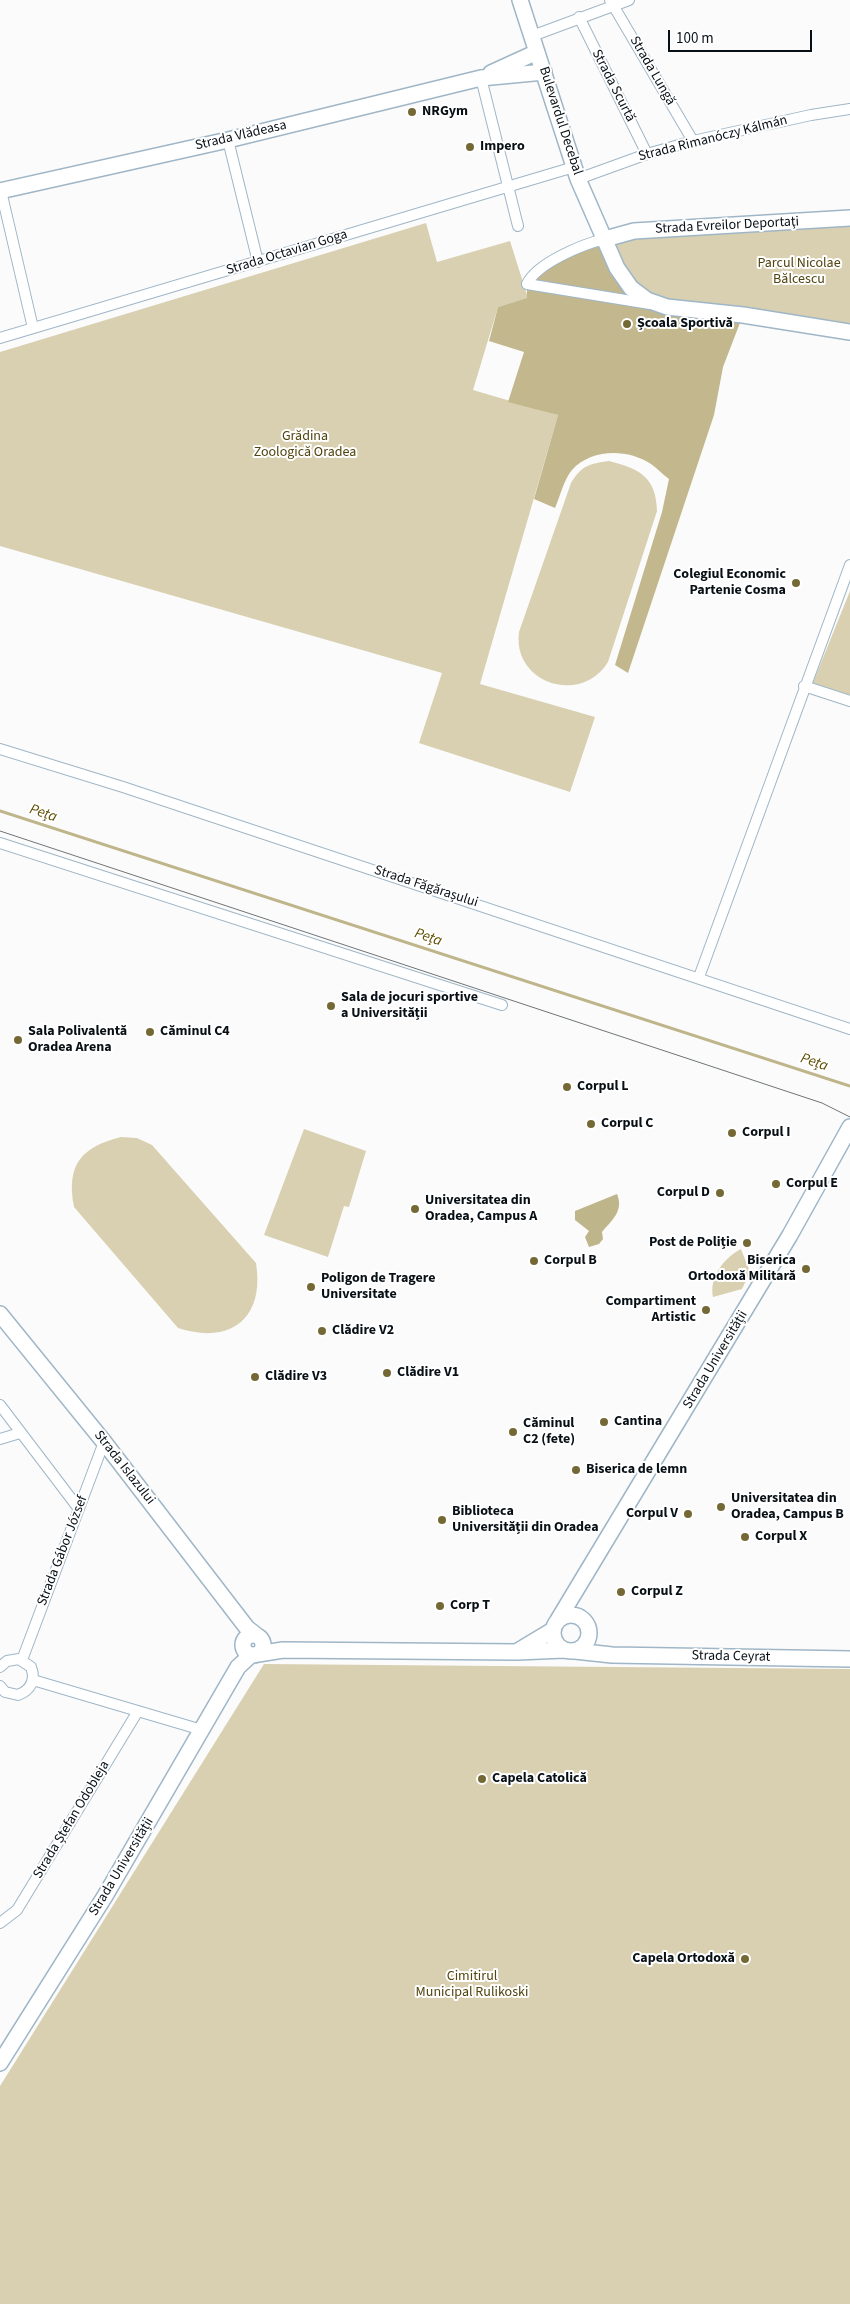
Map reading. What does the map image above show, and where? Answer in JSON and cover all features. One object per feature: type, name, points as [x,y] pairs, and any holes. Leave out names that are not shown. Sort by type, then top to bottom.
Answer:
[{"type":"main road","name":"Bulevardul Decebal","points":[[520,0],[576,173],[616,268],[632,288],[647,300],[667,307],[743,315],[850,332]]},
{"type":"main road","name":"Strada Vlădeasa","points":[[481,78],[537,52]]},
{"type":"main road","name":"Strada Vlădeasa","points":[[1,191],[228,140],[481,78],[544,72]]},
{"type":"main road","name":"Strada Evreilor Deportaţi","points":[[605,239],[634,231],[850,218]]},
{"type":"main road","name":"Strada Universității","points":[[517,1652],[556,1625],[790,1235],[850,1127]]},
{"type":"main road","name":"Strada Islazului","points":[[0,1314],[104,1442],[244,1624],[252,1645]]},
{"type":"main road","points":[[252,1645],[271,1646],[283,1650],[517,1652],[581,1648],[588,1640],[576,1590]]},
{"type":"main road","points":[[569,1650],[555,1642],[556,1625],[570,1615],[585,1623],[612,1655]]},
{"type":"main road","name":"Strada Universității","points":[[0,2063],[105,1896],[252,1645]]},
{"type":"main road","name":"Strada Ceyrat","points":[[569,1650],[612,1655],[850,1659]]},
{"type":"street","points":[[532,36],[612,2],[629,0]]},
{"type":"street","name":"Strada Lungă","points":[[612,2],[694,142]]},
{"type":"street","name":"Strada Scurtă","points":[[579,17],[647,154]]},
{"type":"street","points":[[481,78],[518,226]]},
{"type":"street","name":"Strada Rimanóczy Kálmán","points":[[576,173],[694,142],[811,115],[850,109]]},
{"type":"street","points":[[228,140],[258,262]]},
{"type":"street","name":"Strada Octavian Goga","points":[[0,338],[508,187],[576,173]]},
{"type":"street","points":[[1,191],[34,328]]},
{"type":"street","points":[[605,239],[584,244],[535,273],[527,284],[667,307]]},
{"type":"street","points":[[699,977],[804,686],[850,565]]},
{"type":"street","points":[[804,686],[850,701]]},
{"type":"street","name":"Strada Făgărașului","points":[[0,749],[123,787],[699,977],[850,1029]]},
{"type":"street","points":[[0,843],[502,1005]]},
{"type":"street","points":[[0,1405],[79,1509]]},
{"type":"street","points":[[0,1439],[20,1433]]},
{"type":"street","name":"Strada Gábor József","points":[[22,1660],[104,1442]]},
{"type":"street","points":[[0,1667],[7,1660],[22,1660],[31,1667],[33,1680],[29,1688],[18,1695],[5,1692],[0,1686]]},
{"type":"street","points":[[33,1680],[202,1730]]},
{"type":"street","name":"Strada Ștefan Odobleja","points":[[0,1923],[5,1922],[17,1910],[138,1711]]},
{"type":"green space","name":"Parcul Nicolae Bălcescu","points":[[850,218],[850,332],[647,300],[605,239]]},
{"type":"green space","name":"Grădina Zoologică Oradea","points":[[426,223],[437,262],[510,241],[528,298],[498,307],[473,390],[558,415],[480,684],[595,717],[570,792],[419,743],[442,673],[0,546],[0,352]]},
{"type":"green space","points":[[609,461],[629,467],[644,476],[653,490],[657,511],[608,662],[596,675],[582,683],[566,685],[551,683],[537,676],[526,664],[520,650],[519,632],[571,483],[579,472],[587,466]]},
{"type":"green space","points":[[850,591],[850,701],[812,685]]},
{"type":"green space","points":[[304,1129],[366,1151],[349,1207],[344,1206],[328,1257],[264,1235]]},
{"type":"green space","points":[[121,1137],[137,1138],[152,1145],[256,1263],[257,1283],[255,1299],[249,1313],[240,1323],[228,1330],[213,1333],[178,1328],[74,1207],[72,1180],[80,1160],[86,1152],[96,1146]]},
{"type":"green space","points":[[741,1249],[750,1272],[742,1289],[713,1297],[713,1282],[719,1269],[729,1257]]},
{"type":"green space","name":"Cimitirul Municipal Rulikoski","points":[[264,1664],[850,1669],[850,2304],[0,2304],[0,2086]]},
{"type":"shaded area","points":[[605,239],[617,268],[667,307],[743,315],[723,367],[714,415],[628,673],[615,665],[662,512],[669,479],[642,459],[621,454],[600,454],[580,463],[572,470],[564,483],[555,508],[534,499],[558,415],[508,402],[524,352],[489,341],[498,307],[527,298],[527,284],[584,244]]},
{"type":"shaded area","points":[[617,1194],[619,1205],[616,1215],[602,1232],[603,1239],[599,1244],[589,1247],[585,1237],[589,1231],[575,1220],[575,1211]]},
{"type":"waterway","name":"Peța","points":[[0,811],[850,1086]]},
{"type":"tram line","points":[[0,831],[822,1103],[850,1117]]},
{"type":"place","name":"NRGym","points":[[412,112]]},
{"type":"place","name":"Impero","points":[[470,147]]},
{"type":"place","name":"Școala Sportivă","points":[[627,324]]},
{"type":"place","name":"Colegiul Economic Partenie Cosma","points":[[796,583]]},
{"type":"place","name":"Sala de jocuri sportive a Universității","points":[[331,1006]]},
{"type":"place","name":"Căminul C4","points":[[150,1032]]},
{"type":"place","name":"Sala Polivalentă Oradea Arena","points":[[18,1040]]},
{"type":"place","name":"Corpul L","points":[[567,1087]]},
{"type":"place","name":"Corpul C","points":[[591,1124]]},
{"type":"place","name":"Corpul I","points":[[732,1133]]},
{"type":"place","name":"Corpul E","points":[[776,1184]]},
{"type":"place","name":"Corpul D","points":[[720,1193]]},
{"type":"place","name":"Universitatea din Oradea, Campus A","points":[[415,1209]]},
{"type":"place","name":"Post de Poliție","points":[[747,1243]]},
{"type":"place","name":"Corpul B","points":[[534,1261]]},
{"type":"place","name":"Biserica Ortodoxă Militară","points":[[806,1269]]},
{"type":"place","name":"Poligon de Tragere Universitate","points":[[311,1287]]},
{"type":"place","name":"Compartiment Artistic","points":[[706,1310]]},
{"type":"place","name":"Clădire V2","points":[[322,1331]]},
{"type":"place","name":"Clădire V1","points":[[387,1373]]},
{"type":"place","name":"Clădire V3","points":[[255,1377]]},
{"type":"place","name":"Cantina","points":[[604,1422]]},
{"type":"place","name":"Căminul C2 (fete)","points":[[513,1432]]},
{"type":"place","name":"Biserica de lemn","points":[[576,1470]]},
{"type":"place","name":"Universitatea din Oradea, Campus B","points":[[721,1507]]},
{"type":"place","name":"Corpul V","points":[[688,1514]]},
{"type":"place","name":"Biblioteca Universității din Oradea","points":[[442,1520]]},
{"type":"place","name":"Corpul X","points":[[745,1537]]},
{"type":"place","name":"Corpul Z","points":[[621,1592]]},
{"type":"place","name":"Corp T","points":[[440,1606]]},
{"type":"place","name":"Capela Catolică","points":[[482,1779]]},
{"type":"place","name":"Capela Ortodoxă","points":[[745,1959]]}]
